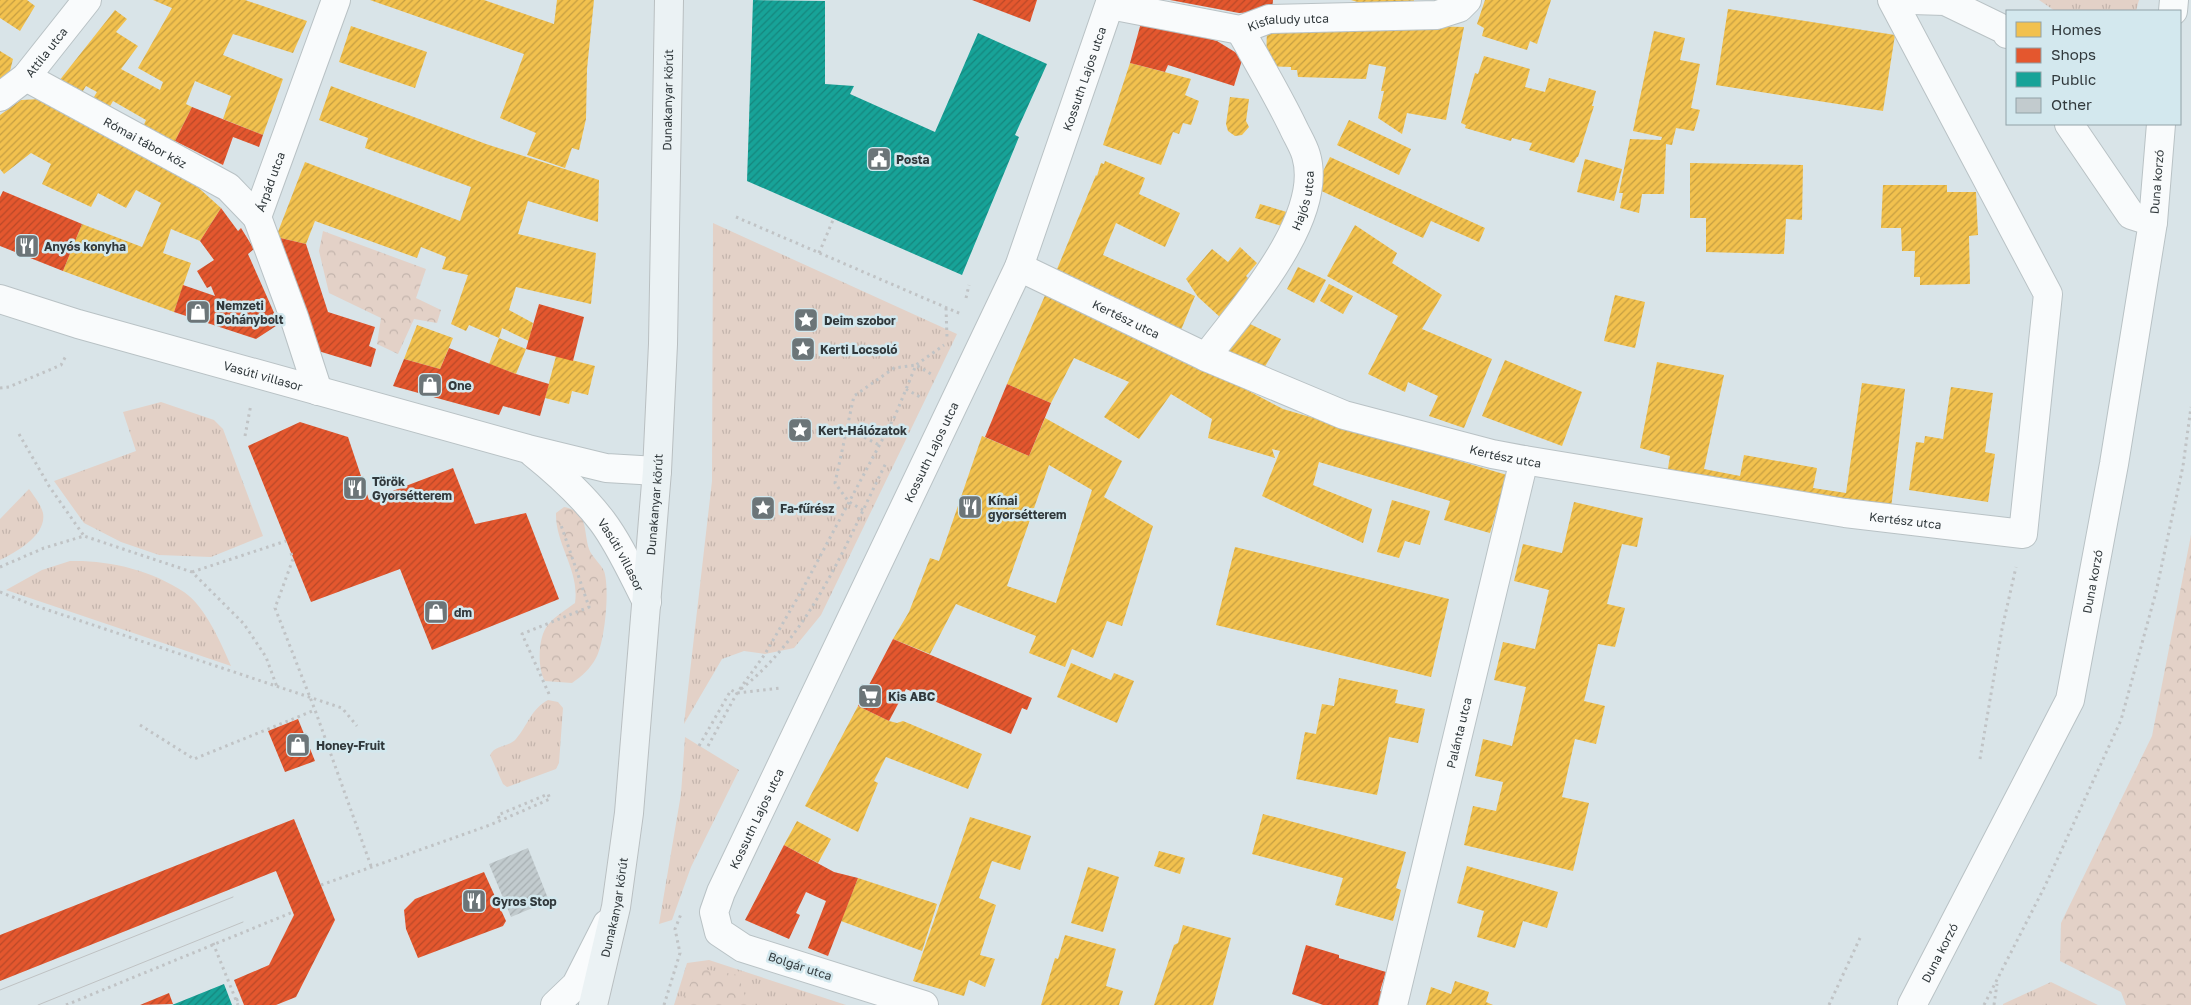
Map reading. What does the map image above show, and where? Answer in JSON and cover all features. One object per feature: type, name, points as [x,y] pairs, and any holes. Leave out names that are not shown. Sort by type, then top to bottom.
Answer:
[{"type":"main road","name":"Dunakanyar körút","points":[[593,1005],[616,908],[630,813],[657,470],[663,324],[669,0]]},
{"type":"street","name":"Attila utca","points":[[0,97],[26,77],[87,0]]},
{"type":"street","name":"Árpád utca","points":[[318,391],[294,317],[257,217],[336,0]]},
{"type":"street","name":"Kisfaludy utca","points":[[1111,3],[1240,30],[1269,19],[1437,15],[1459,8],[1467,0]]},
{"type":"street","points":[[1892,0],[2048,294],[2023,534]]},
{"type":"street","points":[[1912,0],[1945,1],[2006,31]]},
{"type":"street","name":"Kossuth Lajos utca","points":[[721,892],[1019,267],[1111,3]]},
{"type":"street","name":"Hajós utca","points":[[1206,357],[1265,280],[1292,237],[1301,214],[1308,172],[1306,155],[1284,108],[1240,30]]},
{"type":"street","name":"Római tábor köz","points":[[26,77],[228,187],[257,217]]},
{"type":"street","points":[[2070,125],[2131,215],[2153,222]]},
{"type":"street","name":"Duna korzó","points":[[1912,1005],[2070,700],[2114,464],[2153,222],[2161,125]]},
{"type":"street","name":"Kertész utca","points":[[1019,267],[1206,357],[1344,415],[1492,454],[1524,460],[1845,513],[2023,534]]},
{"type":"street","name":"Vasúti villasor","points":[[0,299],[78,324],[528,449],[606,468],[657,470]]},
{"type":"street","name":"Vasúti villasor","points":[[528,449],[563,478],[603,522],[622,553],[647,602]]},
{"type":"street","name":"Palánta utca","points":[[1393,1005],[1524,460]]},
{"type":"street","name":"Bolgár utca","points":[[721,892],[714,912],[716,923],[720,932],[743,948],[924,1005]]},
{"type":"street","points":[[554,1005],[576,986],[616,908]]},
{"type":"path","points":[[736,217],[962,314],[958,321]]},
{"type":"path","points":[[819,253],[832,220]]},
{"type":"path","points":[[946,308],[948,342]]},
{"type":"path","points":[[0,388],[10,387],[61,365],[74,344],[78,324]]},
{"type":"path","points":[[944,350],[951,335]]},
{"type":"path","points":[[863,510],[849,502],[835,483],[854,396],[894,368],[916,365],[948,342]]},
{"type":"path","points":[[916,365],[932,374]]},
{"type":"path","points":[[708,746],[736,693],[774,638],[801,592],[879,445],[916,365]]},
{"type":"path","points":[[928,382],[936,366]]},
{"type":"path","points":[[906,389],[920,397]]},
{"type":"path","points":[[916,406],[924,389]]},
{"type":"path","points":[[1984,1005],[2045,886],[2121,720],[2156,592],[2183,466],[2191,407]]},
{"type":"path","points":[[847,428],[879,445]]},
{"type":"path","points":[[19,434],[49,486],[84,536]]},
{"type":"path","points":[[736,693],[764,671],[796,634],[825,584],[889,458]]},
{"type":"path","points":[[549,694],[522,634],[589,607],[558,517]]},
{"type":"path","points":[[1980,759],[2002,629],[2023,534]]},
{"type":"path","points":[[0,568],[44,548],[84,536],[192,572],[244,624],[266,657],[277,687]]},
{"type":"path","points":[[192,572],[286,541]]},
{"type":"path","points":[[291,553],[293,559],[276,608],[311,698],[371,866]]},
{"type":"path","points":[[0,592],[33,605],[342,708],[356,726]]},
{"type":"path","points":[[699,746],[731,690],[736,693]]},
{"type":"path","points":[[140,725],[194,759],[315,710]]},
{"type":"path","points":[[321,885],[500,821],[550,799],[548,794],[498,814],[500,821]]},
{"type":"path","points":[[66,1005],[213,943],[293,912]]},
{"type":"path","points":[[1829,1005],[1860,938]]},
{"type":"path","points":[[213,943],[238,1005]]},
{"type":"path","points":[[1994,1005],[1997,980]]},
{"type":"path","points":[[236,1000],[241,998]]},
{"type":"green space","points":[[2039,0],[2139,0],[2136,10],[2054,10]]},
{"type":"green space","points":[[713,223],[957,334],[821,615],[794,648],[765,654],[744,651],[722,659],[684,724],[712,481]]},
{"type":"green space","points":[[323,231],[426,269],[416,298],[441,310],[437,323],[414,319],[398,354],[377,344],[381,318],[329,293],[319,251]]},
{"type":"green space","points":[[161,402],[214,420],[223,429],[263,536],[211,557],[159,555],[121,542],[84,523],[54,481],[136,451],[123,412]]},
{"type":"green space","points":[[29,489],[43,513],[43,521],[29,542],[0,560],[0,519]]},
{"type":"green space","points":[[564,507],[572,509],[581,517],[589,549],[604,571],[607,590],[604,628],[596,658],[588,669],[572,683],[545,681],[542,676],[540,661],[542,637],[548,625],[575,603],[576,591],[574,580],[559,536],[557,524],[556,513]]},
{"type":"green space","points":[[2191,535],[2191,1005],[2126,1005],[2121,992],[2060,961],[2061,923],[2152,736]]},
{"type":"green space","points":[[70,561],[100,562],[144,572],[184,592],[199,606],[217,636],[231,666],[6,590],[42,570]]},
{"type":"green space","points":[[548,700],[558,702],[563,708],[559,763],[556,769],[507,787],[503,784],[490,755],[495,749],[513,742],[538,708]]},
{"type":"green space","points":[[685,737],[739,770],[691,867],[672,920],[659,924],[681,794]]},
{"type":"green space","points":[[709,960],[846,1005],[674,1005],[687,963]]},
{"type":"green space","points":[[698,968],[738,975],[748,1005],[680,1005]]},
{"type":"green space","points":[[2051,982],[2098,1005],[2003,1005],[2003,1004]]},
{"type":"building: Homes","points":[[0,0],[27,0],[35,6],[20,31],[0,18]]},
{"type":"building: Homes","points":[[153,0],[245,0],[307,21],[293,53],[233,34],[223,55],[283,79],[263,135],[223,119],[231,96],[195,81],[186,104],[192,107],[173,145],[142,129],[146,120],[113,101],[106,113],[89,105],[97,92],[86,86],[78,99],[55,86],[115,10],[127,19],[116,32],[138,46],[121,69],[160,90],[163,82],[138,68],[172,8]]},
{"type":"building: Homes","points":[[370,0],[484,0],[554,24],[557,0],[594,0],[587,69],[586,119],[579,150],[572,148],[565,168],[527,155],[536,133],[500,118],[524,54]]},
{"type":"building: Homes","points":[[1351,0],[1414,1],[1409,2],[1405,11],[1390,12]]},
{"type":"building: Homes","points":[[1485,0],[1551,0],[1537,44],[1530,41],[1527,50],[1482,36],[1484,28],[1477,24]]},
{"type":"building: Homes","points":[[1728,9],[1895,35],[1883,111],[1716,85]]},
{"type":"building: Homes","points":[[351,26],[427,52],[415,88],[339,62]]},
{"type":"building: Homes","points":[[1267,27],[1464,27],[1446,120],[1407,113],[1402,134],[1378,118],[1384,91],[1381,91],[1386,67],[1369,64],[1366,79],[1298,77],[1297,70],[1291,70],[1291,67],[1266,66]]},
{"type":"building: Homes","points":[[1654,31],[1685,38],[1680,60],[1700,64],[1691,108],[1700,110],[1694,131],[1676,128],[1672,145],[1666,144],[1664,194],[1642,194],[1639,213],[1620,208],[1623,193],[1619,193],[1630,139],[1661,140],[1662,137],[1633,131]]},
{"type":"building: Homes","points":[[0,51],[13,59],[8,79],[0,85]]},
{"type":"building: Homes","points":[[1484,56],[1530,69],[1525,87],[1545,92],[1549,78],[1596,91],[1592,106],[1594,106],[1578,157],[1574,163],[1529,150],[1532,143],[1512,138],[1511,141],[1465,128],[1466,125],[1461,123],[1475,73],[1478,74]]},
{"type":"building: Homes","points":[[1130,63],[1191,79],[1185,95],[1199,101],[1191,125],[1183,123],[1179,134],[1173,132],[1161,165],[1103,145]]},
{"type":"building: Homes","points":[[331,86],[486,144],[599,180],[598,222],[528,201],[518,234],[596,253],[591,304],[516,287],[509,310],[533,323],[529,341],[502,328],[499,338],[469,325],[466,331],[451,324],[468,275],[442,269],[446,257],[421,247],[417,258],[315,221],[306,244],[276,237],[305,162],[460,221],[471,187],[365,148],[368,138],[319,120]]},
{"type":"building: Homes","points":[[1230,97],[1249,99],[1246,121],[1249,127],[1242,135],[1235,136],[1228,131],[1226,124]]},
{"type":"building: Homes","points":[[41,99],[191,181],[221,208],[200,241],[171,229],[163,253],[191,263],[174,312],[63,271],[82,224],[142,247],[161,203],[136,190],[126,208],[98,193],[91,207],[42,184],[51,164],[31,153],[4,174],[0,169],[0,115],[21,100]]},
{"type":"building: Homes","points":[[1349,120],[1411,149],[1399,175],[1337,145]]},
{"type":"building: Homes","points":[[1330,157],[1485,228],[1479,242],[1431,221],[1423,238],[1315,188]]},
{"type":"building: Homes","points":[[1585,159],[1622,169],[1614,201],[1577,192]]},
{"type":"building: Homes","points":[[1105,161],[1145,178],[1139,194],[1180,213],[1165,247],[1116,223],[1103,255],[1195,296],[1181,330],[1055,274],[1101,163],[1104,164]]},
{"type":"building: Homes","points":[[1690,163],[1803,165],[1802,220],[1786,219],[1784,254],[1706,252],[1706,218],[1690,218]]},
{"type":"building: Homes","points":[[1883,185],[1947,185],[1947,192],[1976,192],[1978,235],[1969,236],[1970,284],[1920,285],[1920,277],[1914,277],[1915,251],[1902,251],[1901,228],[1881,228]]},
{"type":"building: Homes","points":[[1260,204],[1290,213],[1285,227],[1255,218]]},
{"type":"building: Homes","points":[[1355,225],[1397,253],[1392,263],[1442,295],[1422,329],[1492,359],[1464,428],[1429,416],[1438,396],[1408,382],[1405,392],[1368,374],[1398,316],[1327,276]]},
{"type":"building: Homes","points":[[1240,247],[1257,263],[1246,276],[1250,280],[1221,318],[1198,297],[1186,279],[1212,249],[1228,262]]},
{"type":"building: Homes","points":[[1298,267],[1326,280],[1314,303],[1287,289]]},
{"type":"building: Homes","points":[[1329,284],[1353,296],[1343,314],[1320,301]]},
{"type":"building: Homes","points":[[1046,293],[1222,377],[1283,409],[1507,475],[1490,533],[1444,520],[1450,501],[1319,462],[1313,485],[1372,509],[1363,543],[1262,496],[1280,451],[1272,449],[1275,458],[1208,438],[1212,419],[1171,394],[1139,439],[1104,417],[1129,382],[1074,358],[1051,403],[1007,384]]},
{"type":"building: Homes","points":[[1615,295],[1645,302],[1635,348],[1604,341]]},
{"type":"building: Homes","points":[[1246,322],[1281,339],[1263,370],[1225,351]]},
{"type":"building: Homes","points":[[417,325],[453,338],[440,369],[404,359]]},
{"type":"building: Homes","points":[[499,338],[526,349],[516,374],[489,364]]},
{"type":"building: Homes","points":[[556,356],[595,366],[588,395],[572,391],[569,404],[545,398]]},
{"type":"building: Homes","points":[[1505,360],[1582,392],[1562,446],[1482,416]]},
{"type":"building: Homes","points":[[1657,362],[1724,375],[1704,469],[1740,476],[1744,455],[1817,468],[1813,488],[1846,493],[1862,383],[1905,389],[1890,517],[1666,481],[1670,456],[1640,448]]},
{"type":"building: Homes","points":[[1951,387],[1993,393],[1985,452],[1995,454],[1988,502],[1909,490],[1916,442],[1924,443],[1925,436],[1943,439]]},
{"type":"building: Homes","points":[[1045,418],[1122,461],[1104,497],[1153,526],[1122,626],[1107,621],[1093,658],[1072,649],[1065,667],[1029,653],[1036,636],[956,604],[930,654],[893,639],[909,612],[930,558],[939,561],[982,436],[1029,456]],"holes":[[[1049,465],[1092,490],[1056,603],[1007,586]]]},
{"type":"building: Homes","points":[[1392,500],[1430,511],[1420,545],[1405,541],[1399,558],[1377,552]]},
{"type":"building: Homes","points":[[1574,502],[1643,518],[1637,547],[1622,544],[1607,604],[1625,608],[1615,647],[1598,644],[1584,701],[1605,706],[1596,744],[1575,739],[1562,797],[1589,803],[1573,871],[1464,845],[1473,806],[1496,811],[1503,782],[1475,776],[1483,739],[1512,746],[1526,687],[1494,680],[1503,642],[1535,649],[1549,590],[1514,581],[1523,544],[1562,553]]},
{"type":"building: Homes","points":[[1235,547],[1449,599],[1431,677],[1216,625]]},
{"type":"building: Homes","points":[[1071,663],[1111,680],[1114,673],[1134,681],[1117,723],[1057,697]]},
{"type":"building: Homes","points":[[1339,678],[1398,690],[1395,703],[1425,709],[1418,743],[1389,737],[1377,795],[1296,779],[1305,732],[1316,734],[1322,704],[1334,706]]},
{"type":"building: Homes","points":[[858,706],[889,721],[897,723],[903,721],[982,754],[968,789],[886,757],[874,781],[878,783],[858,832],[805,806]]},
{"type":"building: Homes","points":[[1263,814],[1406,852],[1396,888],[1401,890],[1393,921],[1335,905],[1343,878],[1252,854]]},
{"type":"building: Homes","points":[[970,817],[1031,836],[1020,870],[992,861],[979,898],[996,905],[980,955],[995,959],[985,987],[969,980],[964,996],[913,981]]},
{"type":"building: Homes","points":[[797,821],[831,839],[818,863],[784,845]]},
{"type":"building: Homes","points":[[1159,851],[1185,858],[1180,874],[1154,866]]},
{"type":"building: Homes","points":[[1467,866],[1558,892],[1547,928],[1523,921],[1515,948],[1477,937],[1484,911],[1457,903]]},
{"type":"building: Homes","points":[[1088,867],[1119,877],[1103,932],[1071,923]]},
{"type":"building: Homes","points":[[858,878],[937,904],[922,951],[841,921]]},
{"type":"building: Homes","points":[[1183,925],[1231,938],[1213,1005],[1154,1005],[1174,945],[1178,943]]},
{"type":"building: Homes","points":[[1065,935],[1116,949],[1106,986],[1123,991],[1119,1005],[1041,1005],[1055,958],[1058,959]]},
{"type":"building: Homes","points":[[1455,981],[1489,992],[1486,1002],[1493,1005],[1426,1005],[1431,987],[1451,994]]},
{"type":"building: Shops","points":[[972,0],[1037,0],[1030,22]]},
{"type":"building: Shops","points":[[1170,0],[1273,0],[1272,11],[1239,13]]},
{"type":"building: Shops","points":[[1142,19],[1217,41],[1243,57],[1234,86],[1168,65],[1165,72],[1130,63]]},
{"type":"building: Shops","points":[[192,107],[263,135],[259,147],[233,137],[223,165],[175,141]]},
{"type":"building: Shops","points":[[3,191],[82,224],[63,271],[0,246],[0,197]]},
{"type":"building: Shops","points":[[221,208],[238,231],[241,228],[254,249],[248,254],[279,324],[256,339],[174,312],[183,285],[215,296],[211,286],[207,288],[197,271],[214,260],[200,241]]},
{"type":"building: Shops","points":[[276,237],[306,244],[328,312],[375,327],[369,346],[376,349],[371,367],[315,350]]},
{"type":"building: Shops","points":[[539,304],[584,317],[573,361],[526,349]]},
{"type":"building: Shops","points":[[449,348],[516,374],[549,384],[540,416],[503,406],[499,415],[393,386],[404,359],[440,369]]},
{"type":"building: Shops","points":[[1007,384],[1051,403],[1029,456],[985,437]]},
{"type":"building: Shops","points":[[300,422],[348,437],[369,500],[453,468],[475,524],[526,513],[559,599],[432,650],[400,569],[311,602],[248,446]]},
{"type":"building: Shops","points":[[893,639],[1032,698],[1027,710],[1022,708],[1011,734],[906,689],[889,721],[858,706]]},
{"type":"building: Shops","points":[[298,719],[315,761],[285,772],[268,731]]},
{"type":"building: Shops","points":[[294,819],[335,920],[296,997],[276,1005],[244,1005],[234,980],[269,965],[294,915],[276,871],[0,981],[0,935]]},
{"type":"building: Shops","points":[[784,845],[834,872],[858,878],[828,956],[808,948],[826,901],[806,892],[796,913],[800,915],[789,939],[745,920]]},
{"type":"building: Shops","points":[[484,872],[506,921],[503,926],[418,958],[406,929],[404,910],[415,899]]},
{"type":"building: Shops","points":[[1306,945],[1339,955],[1339,958],[1386,972],[1380,991],[1391,995],[1389,1005],[1323,1005],[1292,994]]},
{"type":"building: Shops","points":[[169,993],[173,1004],[140,1005]]},
{"type":"building: Public","name":"Posta","points":[[753,0],[825,1],[825,84],[854,86],[850,94],[935,132],[978,33],[1047,64],[1015,135],[1019,137],[962,275],[747,181]]},
{"type":"building: Public","points":[[224,984],[232,1005],[172,1005]]},
{"type":"building: Other","points":[[528,848],[549,901],[511,917],[489,864]]},
{"type":"tram line","points":[[0,990],[233,897]]},
{"type":"tram line","points":[[38,1005],[243,922]]},
{"type":"place","name":"Posta","points":[[879,159]]},
{"type":"place","name":"Anyós konyha","points":[[27,246]]},
{"type":"place","name":"Nemzeti Dohánybolt","points":[[198,312]]},
{"type":"place","name":"Deim szobor","points":[[806,320]]},
{"type":"place","name":"Kerti Locsoló","points":[[803,349]]},
{"type":"place","name":"One","points":[[430,385]]},
{"type":"place","name":"Kert-Hálózatok","points":[[800,430]]},
{"type":"place","name":"Török Gyorsétterem","points":[[355,488]]},
{"type":"place","name":"Kínai gyorsétterem","points":[[970,507]]},
{"type":"place","name":"Fa-fűrész","points":[[763,508]]},
{"type":"place","name":"dm","points":[[436,612]]},
{"type":"place","name":"Kis ABC","points":[[870,696]]},
{"type":"place","name":"Honey-Fruit","points":[[298,745]]},
{"type":"place","name":"Gyros Stop","points":[[474,901]]}]
